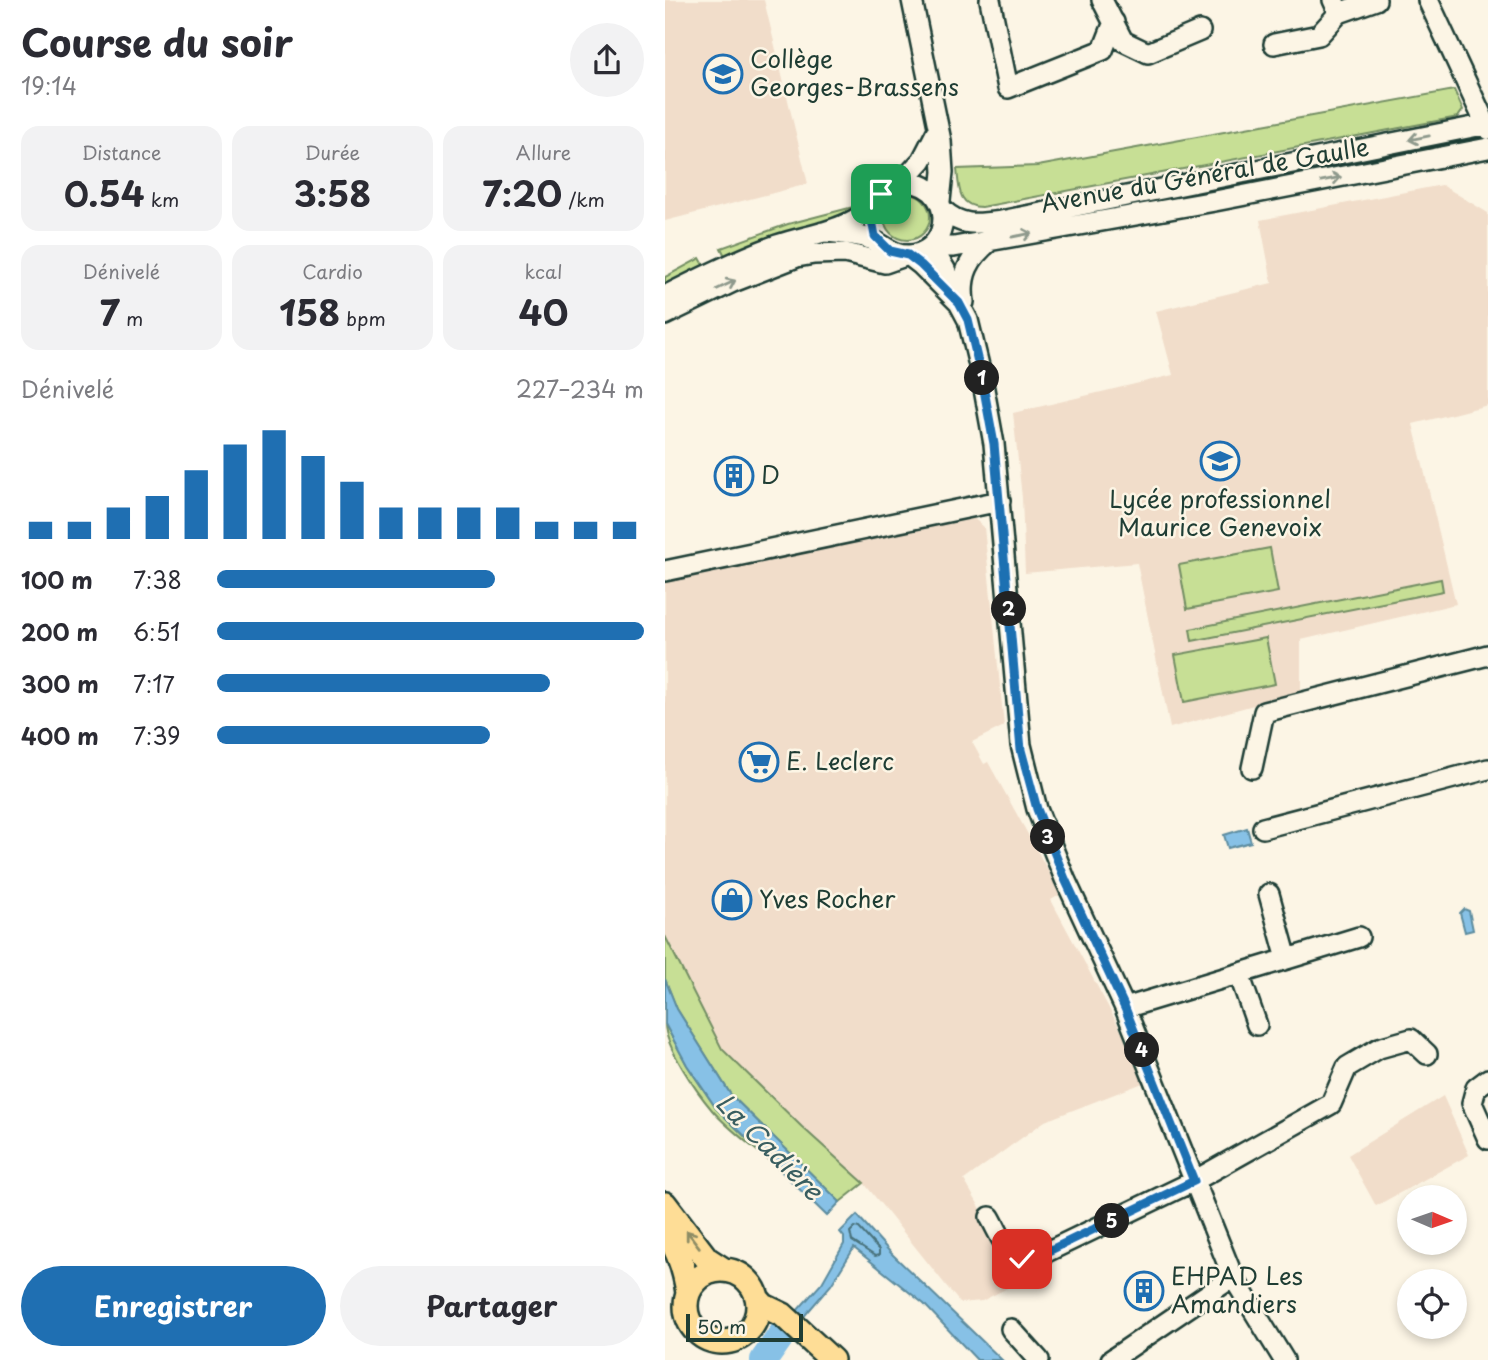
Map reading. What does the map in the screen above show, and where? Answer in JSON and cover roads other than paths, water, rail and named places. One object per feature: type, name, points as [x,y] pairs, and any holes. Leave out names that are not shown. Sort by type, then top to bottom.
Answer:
[{"type":"main road","points":[[665,1204],[708,1259],[724,1270]]},
{"type":"main road","points":[[665,1229],[676,1245],[685,1270],[689,1320],[712,1350],[720,1342],[746,1331],[770,1315],[791,1322]]},
{"type":"main road","points":[[688,1293],[692,1284],[703,1275],[724,1270],[733,1271],[745,1278],[764,1306],[791,1322],[832,1360]]},
{"type":"main road","points":[[734,1360],[758,1306],[757,1298]]},
{"type":"street","points":[[912,0],[943,163],[942,230],[930,247],[945,269],[963,312],[985,396],[994,444],[1000,501],[1021,750],[1037,809],[1065,879],[1125,1008],[1233,1277],[1284,1360]]},
{"type":"street","points":[[990,0],[1008,88],[1103,50],[1114,22]]},
{"type":"street","points":[[1102,0],[1123,41],[1148,53],[1200,31]]},
{"type":"street","points":[[1274,44],[1319,35],[1336,6],[1376,0]]},
{"type":"street","points":[[1428,0],[1487,126]]},
{"type":"street","name":"Avenue du Général de Gaulle","points":[[901,183],[919,184],[927,188],[956,221],[967,224],[1001,220],[1487,126]]},
{"type":"street","points":[[665,296],[725,265],[777,245],[823,232],[863,215],[881,194],[901,183],[922,160],[937,131]]},
{"type":"street","name":"Avenue du Général de Gaulle","points":[[665,315],[733,282],[797,257],[845,253],[885,262],[917,254],[930,247],[954,247],[991,241],[1488,148]]},
{"type":"street","points":[[874,204],[872,226],[881,244]]},
{"type":"street","points":[[823,232],[863,237],[890,251],[908,255],[921,265],[963,312]]},
{"type":"street","points":[[963,312],[965,274],[971,258],[991,241]]},
{"type":"street","points":[[665,571],[1000,501]]},
{"type":"street","points":[[1252,768],[1264,712],[1488,655]]},
{"type":"street","points":[[1263,828],[1488,769]]},
{"type":"street","points":[[1269,894],[1287,959]]},
{"type":"street","points":[[1125,1008],[1359,937]]},
{"type":"street","points":[[1239,974],[1257,1025]]},
{"type":"street","points":[[990,1217],[1012,1254],[1028,1259],[1194,1181],[1331,1104],[1347,1066],[1379,1048],[1411,1039],[1427,1054]]},
{"type":"street","points":[[1488,1079],[1476,1088],[1472,1103],[1488,1139]]},
{"type":"street","points":[[1111,1360],[1233,1277]]},
{"type":"street","points":[[1011,1329],[1039,1360]]},
{"type":"water","points":[[1247,828],[1251,842],[1228,848],[1224,835]]},
{"type":"water","points":[[1464,909],[1469,911],[1473,930],[1465,932],[1460,913]]},
{"type":"water","name":"La Cadière","points":[[665,979],[677,1009],[731,1095],[840,1202],[827,1216],[716,1108],[687,1065],[665,1024]]},
{"type":"water","points":[[857,1215],[891,1253],[1002,1360],[977,1360],[924,1304],[854,1248],[831,1285],[800,1321],[795,1313],[822,1283],[844,1244],[844,1237],[840,1232]]},
{"type":"waterway","points":[[764,1360],[783,1333]]},
{"type":"place","name":"Collège Georges-Brassens","points":[[723,74]]},
{"type":"place","name":"Lycée professionnel Maurice Genevoix","points":[[1220,461]]},
{"type":"place","name":"D","points":[[734,476]]},
{"type":"place","name":"E. Leclerc","points":[[759,762]]},
{"type":"place","name":"Yves Rocher","points":[[732,900]]},
{"type":"place","name":"EHPAD Les Amandiers","points":[[1144,1291]]}]
